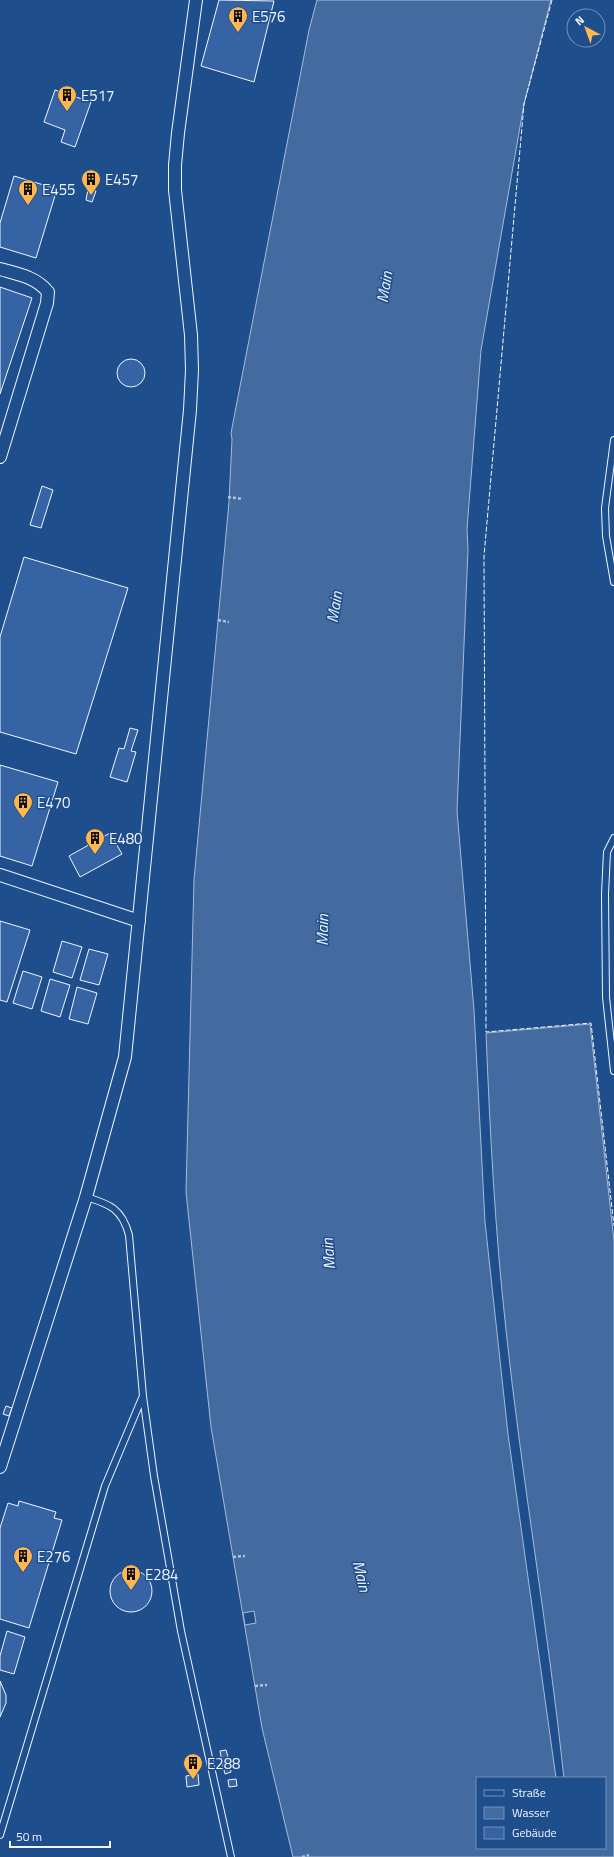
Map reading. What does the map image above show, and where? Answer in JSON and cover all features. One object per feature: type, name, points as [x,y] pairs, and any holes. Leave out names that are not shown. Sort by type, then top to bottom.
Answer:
[{"type":"street","points":[[0,1467],[86,1197],[126,1057],[190,410],[192,370],[191,335],[175,190],[175,171],[178,133],[196,0]]},
{"type":"street","points":[[0,269],[32,278],[41,283],[48,292],[47,303],[0,458]]},
{"type":"street","points":[[0,874],[139,921]]},
{"type":"lane","points":[[614,440],[605,508],[606,536],[614,582]]},
{"type":"lane","points":[[614,838],[607,852],[605,894],[606,997],[614,1071]]},
{"type":"lane","points":[[86,1197],[110,1205],[126,1223],[129,1235],[142,1396],[154,1476],[181,1631],[231,1857]]},
{"type":"lane","points":[[0,1835],[105,1486],[142,1396]]},
{"type":"path","points":[[228,498],[243,500]]},
{"type":"path","points":[[218,620],[229,622]]},
{"type":"path","points":[[233,1557],[245,1556]]},
{"type":"path","points":[[255,1686],[267,1685]]},
{"type":"path","points":[[302,1857],[309,1855]]},
{"type":"water","name":"Main","points":[[317,0],[551,0],[524,104],[481,350],[467,529],[468,550],[457,811],[474,1010],[485,1222],[508,1434],[556,1777],[476,1777],[476,1849],[606,1849],[606,1777],[564,1777],[558,1722],[512,1386],[506,1330],[493,1182],[486,1033],[590,1024],[614,1241],[614,1857],[293,1857],[262,1728],[211,1427],[186,1192],[194,880],[229,502],[231,433],[309,30]]},
{"type":"pier","points":[[254,1611],[256,1623],[245,1625],[243,1613]]},
{"type":"building","name":"E576","points":[[219,0],[274,1],[254,82],[201,66]]},
{"type":"building","name":"E517","points":[[55,90],[91,102],[75,147],[61,142],[65,130],[44,122]]},
{"type":"building","name":"E455","points":[[14,176],[57,189],[36,258],[0,247],[0,223]]},
{"type":"building","name":"E457","points":[[88,189],[96,191],[92,202],[86,200]]},
{"type":"building","points":[[0,287],[32,298],[0,394]]},
{"type":"building","points":[[131,359],[141,363],[145,373],[141,383],[131,387],[121,383],[117,373],[121,363]]},
{"type":"building","points":[[42,486],[53,490],[41,528],[30,525]]},
{"type":"building","points":[[24,557],[128,588],[76,754],[0,732],[0,637]]},
{"type":"building","points":[[130,728],[138,730],[131,751],[136,752],[127,782],[110,777],[119,748],[124,749]]},
{"type":"building","name":"E470","points":[[0,765],[58,782],[32,866],[0,856]]},
{"type":"building","name":"E480","points":[[110,833],[122,854],[80,877],[69,856]]},
{"type":"building","points":[[0,921],[30,930],[7,1002],[0,1000]]},
{"type":"building","points":[[62,941],[82,947],[72,978],[53,972]]},
{"type":"building","points":[[89,949],[108,954],[99,985],[80,980]]},
{"type":"building","points":[[23,971],[42,977],[32,1009],[13,1003]]},
{"type":"building","points":[[50,979],[70,985],[60,1017],[41,1011]]},
{"type":"building","points":[[77,987],[97,993],[88,1024],[69,1019]]},
{"type":"building","points":[[6,1406],[12,1408],[9,1416],[3,1414]]},
{"type":"building","name":"E276","points":[[19,1501],[56,1512],[54,1518],[62,1520],[29,1628],[0,1619],[0,1528],[8,1503],[18,1506]]},
{"type":"building","name":"E284","points":[[131,1570],[146,1576],[152,1591],[146,1606],[131,1612],[116,1606],[110,1591],[116,1576]]},
{"type":"building","points":[[7,1631],[25,1637],[14,1674],[0,1670],[0,1656]]},
{"type":"building","points":[[0,1681],[6,1695],[6,1703],[0,1717]]},
{"type":"building","points":[[226,1750],[229,1760],[222,1762],[220,1751]]},
{"type":"building","points":[[229,1762],[231,1772],[225,1774],[222,1763]]},
{"type":"building","name":"E288","points":[[198,1774],[199,1785],[187,1787],[186,1776]]},
{"type":"building","points":[[236,1779],[237,1786],[229,1787],[228,1780]]},
{"type":"fence","points":[[552,0],[524,104],[484,556],[486,1032],[591,1023],[614,1226]]},
{"type":"place","name":"E576","points":[[238,33]]},
{"type":"place","name":"E517","points":[[67,112]]},
{"type":"place","name":"E457","points":[[91,196]]},
{"type":"place","name":"E455","points":[[28,206]]},
{"type":"place","name":"E470","points":[[23,819]]},
{"type":"place","name":"E480","points":[[95,855]]},
{"type":"place","name":"E276","points":[[23,1573]]},
{"type":"place","name":"E284","points":[[131,1591]]},
{"type":"place","name":"E288","points":[[193,1780]]}]
